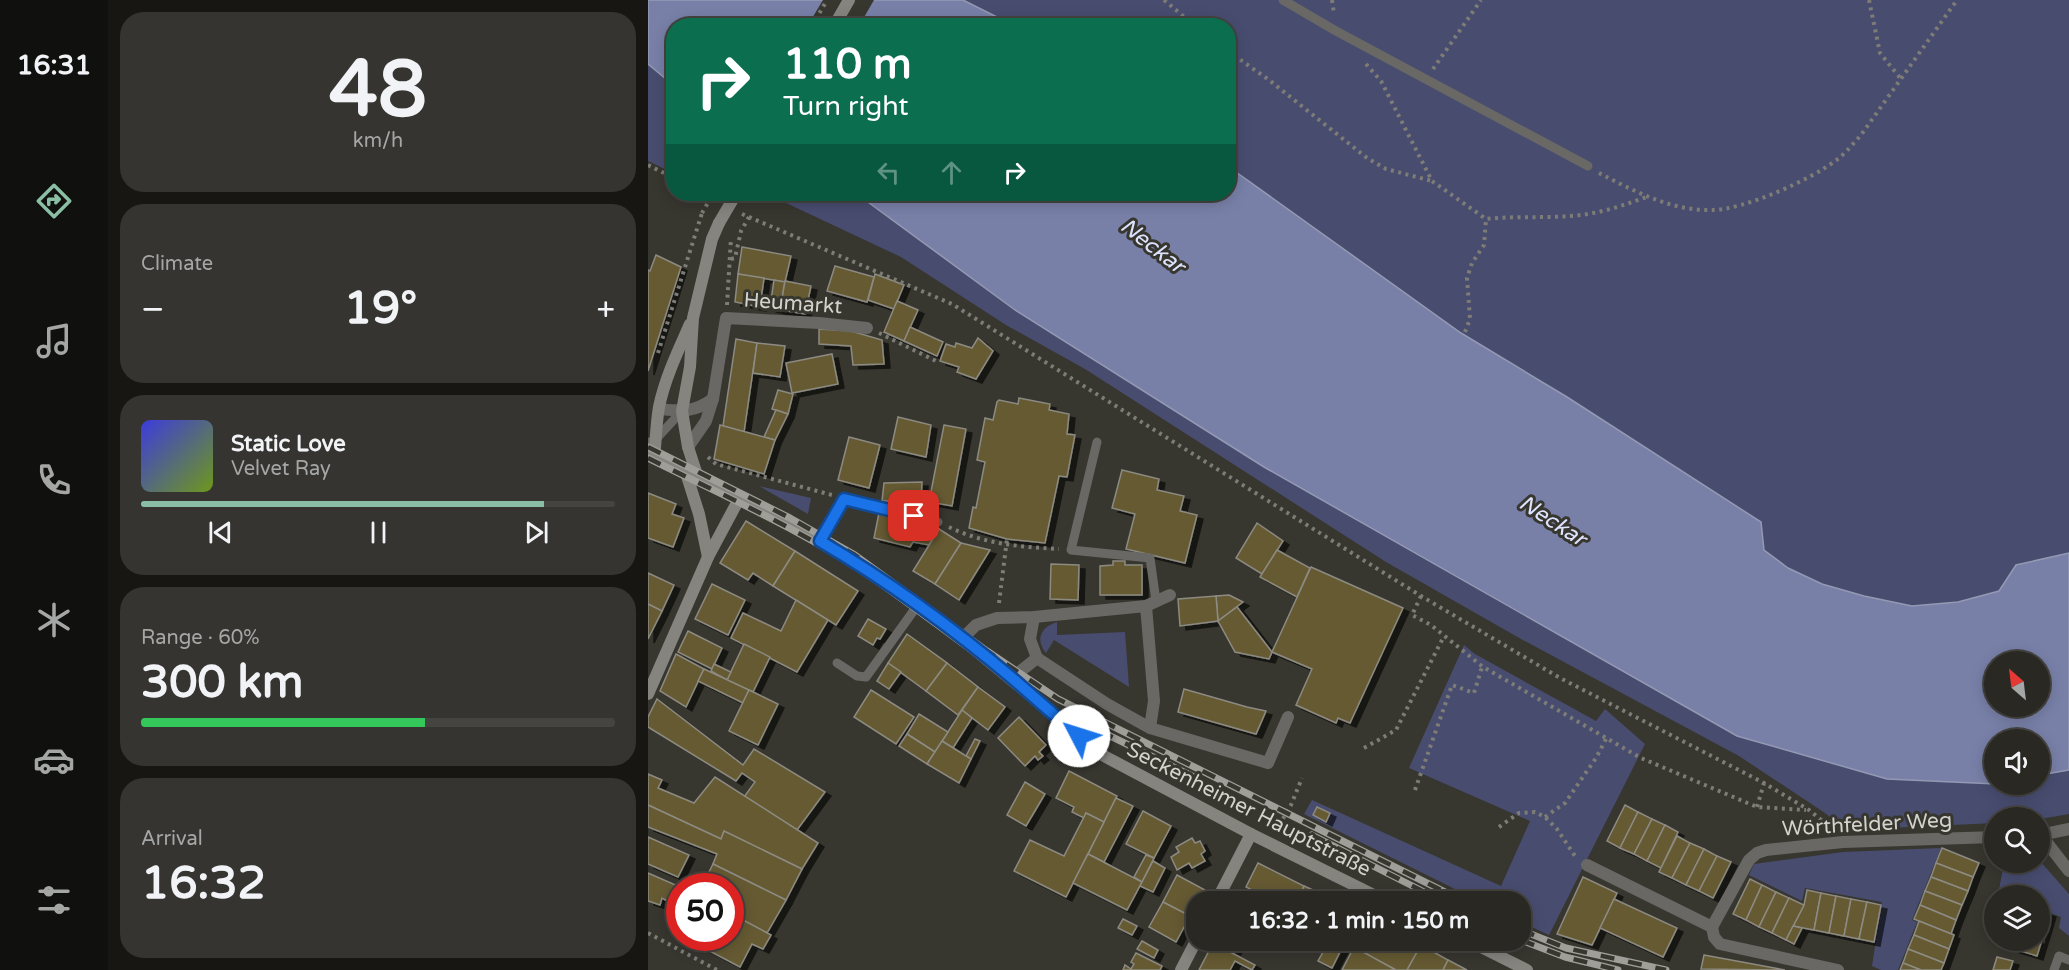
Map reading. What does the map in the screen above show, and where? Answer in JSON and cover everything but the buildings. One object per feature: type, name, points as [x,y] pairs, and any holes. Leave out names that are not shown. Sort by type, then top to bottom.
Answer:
[{"type":"main road","points":[[838,18],[849,0]]},
{"type":"main road","points":[[708,557],[682,411],[690,368],[693,318],[712,239],[732,201]]},
{"type":"main road","points":[[651,457],[653,412],[693,318]]},
{"type":"main road","name":"Seckenheimer Hauptstraße","points":[[651,457],[739,499],[852,560],[962,639],[1104,756],[1251,834],[1367,891]]},
{"type":"main road","points":[[648,694],[708,557],[739,499]]},
{"type":"main road","points":[[1222,891],[1251,834]]},
{"type":"main road","points":[[1181,970],[1191,951]]},
{"type":"main road","points":[[1489,951],[1527,970]]},
{"type":"street","name":"Heumarkt","points":[[688,447],[706,422],[713,399],[726,318],[867,328]]},
{"type":"street","points":[[653,412],[698,409],[713,399]]},
{"type":"street","points":[[962,639],[976,625],[997,618],[1034,617],[1151,604],[1170,595]]},
{"type":"street","points":[[1150,728],[1154,701],[1151,604]]},
{"type":"street","points":[[1012,678],[1036,658],[1030,639],[1034,617]]},
{"type":"street","name":"Seckenheimer Hauptstraße","points":[[1036,658],[1107,704],[1150,728],[1268,763],[1288,717]]},
{"type":"street","points":[[2050,833],[2069,829]]},
{"type":"street","name":"Wörthfelder Weg","points":[[1712,927],[1749,860],[1757,853],[1766,850],[1843,842],[1984,837]]},
{"type":"street","points":[[2050,847],[2067,867]]},
{"type":"street","points":[[1587,865],[1712,927],[1714,937],[1720,944],[1838,970]]},
{"type":"lane","points":[[1283,0],[1426,80],[1588,166]]},
{"type":"lane","points":[[652,441],[682,411]]},
{"type":"lane","points":[[1097,442],[1071,550],[1150,558],[1151,604]]},
{"type":"lane","points":[[820,541],[844,499],[938,522]]},
{"type":"lane","points":[[837,663],[861,678],[866,677],[917,606]]},
{"type":"lane","points":[[2054,970],[2059,956],[2069,960]]},
{"type":"path","points":[[817,18],[827,0]]},
{"type":"path","points":[[1164,0],[1185,18]]},
{"type":"path","points":[[1332,0],[1336,31]]},
{"type":"path","points":[[1426,80],[1481,0]]},
{"type":"path","points":[[1869,0],[1880,53],[1901,79]]},
{"type":"path","points":[[1588,166],[1647,197],[1683,207],[1713,211],[1745,204],[1779,191],[1833,163],[1846,153],[1957,0]]},
{"type":"path","points":[[1359,56],[1381,81],[1432,181]]},
{"type":"path","points":[[1236,57],[1367,158],[1386,169],[1432,181],[1486,219],[1540,218],[1593,213],[1647,197]]},
{"type":"path","points":[[648,165],[666,174]]},
{"type":"path","points":[[655,364],[699,218],[709,201]]},
{"type":"path","points":[[730,259],[735,258],[741,231],[749,217],[917,287],[952,304],[1421,596],[1560,678],[1764,783],[1809,810],[1830,827],[1843,842]]},
{"type":"path","points":[[1465,332],[1470,319],[1467,278],[1472,263],[1484,245],[1486,219]]},
{"type":"path","points":[[726,318],[732,231]]},
{"type":"path","points":[[867,328],[936,361]]},
{"type":"path","points":[[688,447],[698,448],[716,464],[844,499]]},
{"type":"path","points":[[938,522],[960,532],[1005,546],[1071,550]]},
{"type":"path","points":[[997,618],[1007,539]]},
{"type":"path","points":[[1421,596],[1412,615],[1431,625],[1483,667],[1606,739],[1641,758],[1757,807],[1809,810]]},
{"type":"path","points":[[1364,748],[1396,730],[1444,636]]},
{"type":"path","points":[[1415,790],[1452,685],[1474,693],[1483,667]]},
{"type":"path","points":[[1545,817],[1565,803],[1596,758],[1606,739]]},
{"type":"path","points":[[1278,847],[1285,830],[1278,827],[1291,805],[1302,778]]},
{"type":"path","points":[[1757,807],[1764,783]]},
{"type":"path","points":[[1499,827],[1519,813],[1534,812],[1545,817],[1557,830],[1571,853],[1587,865]]},
{"type":"path","points":[[648,933],[717,970]]},
{"type":"shaded area","points":[[963,0],[2069,0],[2069,814],[2050,817],[2050,807],[1984,807],[1984,824],[1846,830],[1825,813],[1739,756],[1521,639],[1386,562],[1085,369],[1006,325],[901,257],[782,201],[867,201],[1015,310],[1264,466],[1887,779],[1984,784],[1984,795],[2050,795],[2050,773],[2052,773],[2050,729],[2044,729],[2042,717],[2050,717],[2050,651],[1984,651],[1984,663],[1901,667],[1523,370],[1461,333],[1236,172],[1236,18],[999,18]]},
{"type":"shaded area","points":[[648,64],[666,79],[666,170],[648,161]]},
{"type":"shaded area","points":[[759,486],[811,498],[808,514]]},
{"type":"shaded area","points":[[1057,622],[1057,635],[1125,632],[1129,687],[1054,640],[1046,653],[1041,643],[1041,634],[1051,624]]},
{"type":"shaded area","points":[[1464,645],[1475,654],[1596,721],[1605,709],[1645,744],[1549,935],[1531,927],[1531,891],[1459,891],[1304,814],[1312,800],[1501,886],[1530,821],[1409,768]]},
{"type":"shaded area","points":[[1941,848],[1912,920],[1917,922],[1898,970],[1881,970],[1872,966],[1882,902],[1805,888],[1802,901],[1749,875],[1754,864],[1843,852]]},
{"type":"shaded area","points":[[2050,872],[2069,894],[2069,936],[2059,928],[2061,917],[2050,913],[2050,885],[2000,885],[2002,873]]},
{"type":"water","points":[[648,0],[963,0],[999,18],[666,18],[666,79],[648,64]]},
{"type":"water","name":"Neckar","points":[[1236,172],[1461,333],[1567,397],[1761,522],[1764,550],[1788,568],[1822,584],[1912,606],[1958,602],[1999,591],[2016,565],[2069,553],[2069,770],[2050,773],[2050,729],[1984,729],[1984,783],[1887,779],[1737,736],[1264,467],[1015,310],[867,201],[1236,201]]},
{"type":"pier","points":[[823,0],[874,0],[864,18],[812,18]]},
{"type":"railway","points":[[648,447],[790,518],[855,555],[987,651],[1058,699],[1443,891]]},
{"type":"railway","points":[[648,458],[763,514],[847,561],[1000,670]]},
{"type":"railway","points":[[1100,731],[1194,777]]},
{"type":"railway","points":[[1312,835],[1422,891]]},
{"type":"railway","points":[[1531,934],[1566,948],[1666,970]]},
{"type":"railway","points":[[1531,944],[1565,957],[1618,970]]},
{"type":"route","points":[[914,516],[844,499],[820,541],[852,560],[962,639],[1012,678],[1079,736]]}]
